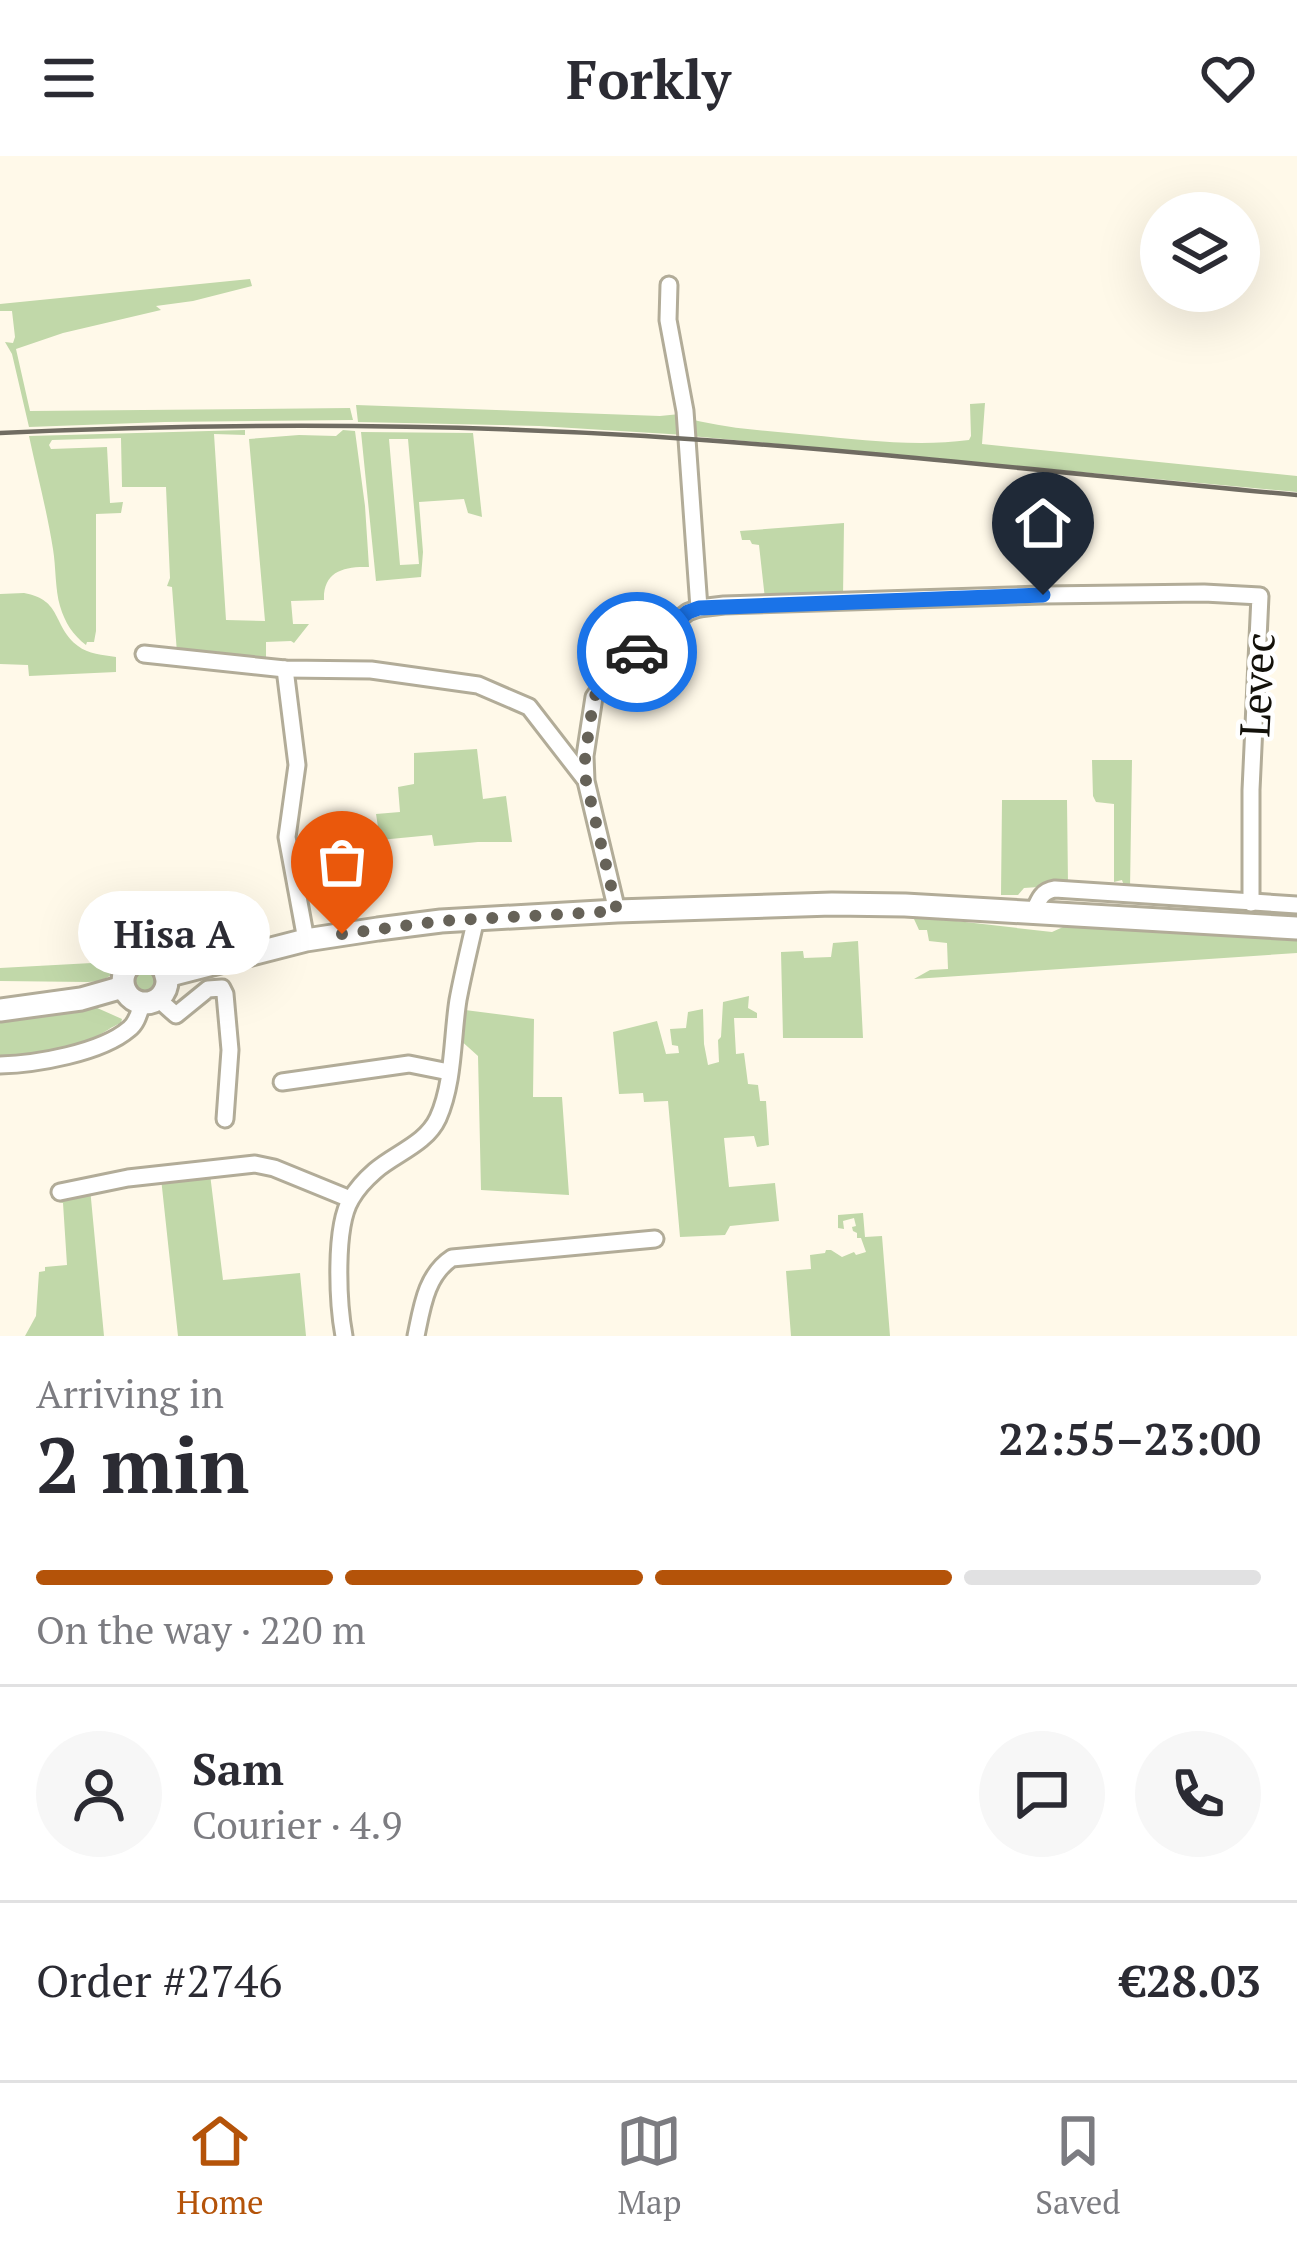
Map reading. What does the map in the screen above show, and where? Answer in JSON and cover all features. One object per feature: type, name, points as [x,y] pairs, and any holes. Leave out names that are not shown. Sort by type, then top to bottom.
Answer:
[{"type":"main road","points":[[166,976],[306,940],[476,918],[617,911],[832,904],[1297,928]]},
{"type":"main road","points":[[139,960],[156,962],[166,976],[167,984],[150,1001],[127,995],[123,987],[125,970],[139,960]]},
{"type":"main road","points":[[0,1010],[81,999],[123,987]]},
{"type":"street","points":[[617,911],[586,781],[594,697],[645,645],[699,608],[686,411],[668,320],[669,285]]},
{"type":"street","name":"Levec","points":[[699,608],[1043,595],[1260,596],[1251,903]]},
{"type":"street","points":[[144,654],[284,669],[371,670],[478,685],[530,707],[586,781]]},
{"type":"street","points":[[284,669],[297,765],[287,837],[306,940]]},
{"type":"street","points":[[1034,911],[1047,890],[1055,889],[1297,905]]},
{"type":"street","points":[[344,1336],[339,1265],[350,1199],[374,1172],[427,1136],[436,1122],[446,1098],[458,1000],[476,918]]},
{"type":"street","points":[[0,1064],[62,1058],[130,1029],[150,1001],[176,1015],[208,989],[222,988],[230,1050],[225,1119]]},
{"type":"street","points":[[282,1082],[409,1064],[449,1072]]},
{"type":"street","points":[[60,1192],[128,1178],[255,1164],[290,1173],[350,1199]]},
{"type":"street","points":[[416,1336],[422,1301],[435,1274],[452,1258],[655,1239]]},
{"type":"green space","points":[[250,279],[252,286],[156,306],[161,310],[16,349],[30,411],[350,408],[353,420],[29,427],[5,342],[13,343],[15,337],[12,311],[0,311],[0,304]]},
{"type":"green space","points":[[985,403],[982,444],[1297,476],[1297,492],[691,436],[690,419],[869,441],[969,440],[970,404]]},
{"type":"green space","points":[[356,405],[680,414],[685,435],[358,422]]},
{"type":"green space","points":[[245,430],[245,435],[214,434],[226,620],[265,621],[249,439],[355,431],[369,567],[336,573],[327,583],[324,600],[291,601],[293,624],[309,624],[294,643],[266,642],[266,664],[177,653],[172,587],[167,586],[166,487],[122,487],[121,438],[52,440],[51,449],[107,447],[110,503],[123,502],[121,513],[96,514],[96,631],[94,642],[86,645],[70,628],[60,606],[51,535],[29,436]]},
{"type":"green space","points":[[361,432],[473,433],[482,517],[468,513],[464,499],[419,502],[421,577],[376,581]],"holes":[[[389,439],[408,439],[419,564],[400,565]]]},
{"type":"green space","points":[[844,523],[843,597],[765,599],[759,545],[742,540],[740,531]]},
{"type":"green space","points":[[24,593],[45,601],[78,646],[116,657],[116,672],[29,676],[28,665],[0,664],[0,594]]},
{"type":"green space","points":[[477,749],[483,799],[506,796],[512,842],[434,846],[432,835],[380,840],[376,814],[400,812],[398,787],[414,784],[414,753]]},
{"type":"green space","points":[[1092,760],[1132,760],[1130,889],[1125,889],[1122,880],[1114,882],[1114,804],[1096,802],[1093,796]]},
{"type":"green space","points":[[1002,800],[1067,800],[1068,885],[1001,895]]},
{"type":"green space","points":[[914,919],[1052,932],[1072,923],[1297,934],[1297,953],[914,979],[930,970],[948,969],[947,943],[929,941],[927,930],[919,930]]},
{"type":"green space","points":[[858,941],[863,1038],[783,1038],[781,952],[803,951],[804,958],[831,957],[833,943]]},
{"type":"green space","points":[[111,965],[115,973],[88,982],[0,981],[0,968]]},
{"type":"green space","points":[[145,965],[157,969],[161,981],[157,993],[145,997],[133,993],[129,981],[133,969]]},
{"type":"green space","points":[[749,996],[748,1008],[757,1018],[734,1018],[736,1054],[744,1053],[748,1084],[758,1085],[760,1101],[766,1101],[769,1145],[757,1147],[754,1136],[724,1138],[729,1187],[775,1183],[779,1221],[730,1226],[725,1235],[680,1237],[668,1101],[644,1102],[643,1093],[619,1094],[613,1032],[657,1021],[666,1054],[679,1053],[678,1046],[672,1045],[670,1029],[686,1028],[688,1012],[703,1009],[708,1065],[719,1062],[723,1002]]},
{"type":"green space","points":[[95,1007],[122,1019],[121,1023],[62,1050],[0,1055],[0,1020]]},
{"type":"green space","points":[[465,1010],[534,1019],[533,1097],[562,1097],[569,1195],[481,1190],[478,1056],[458,1038]]},
{"type":"green space","points":[[210,1174],[223,1280],[300,1273],[306,1336],[178,1336],[161,1178]]},
{"type":"green space","points":[[90,1188],[104,1336],[25,1336],[36,1316],[39,1272],[67,1265],[63,1203],[58,1198]]},
{"type":"green space","points":[[863,1213],[865,1237],[882,1236],[890,1336],[791,1336],[786,1271],[811,1269],[810,1255],[826,1250],[842,1257],[866,1252],[853,1231],[854,1218],[843,1221],[844,1229],[838,1228],[838,1215]]},
{"type":"railway","points":[[0,433],[322,426],[564,432],[808,448],[1297,495]]},
{"type":"way so far","points":[[342,934],[441,921],[617,911],[586,781],[585,756],[594,697],[637,652]]},
{"type":"place","name":"Hisa A","points":[[342,934]]},
{"type":"route","points":[[637,652],[699,608],[1043,595]]}]
